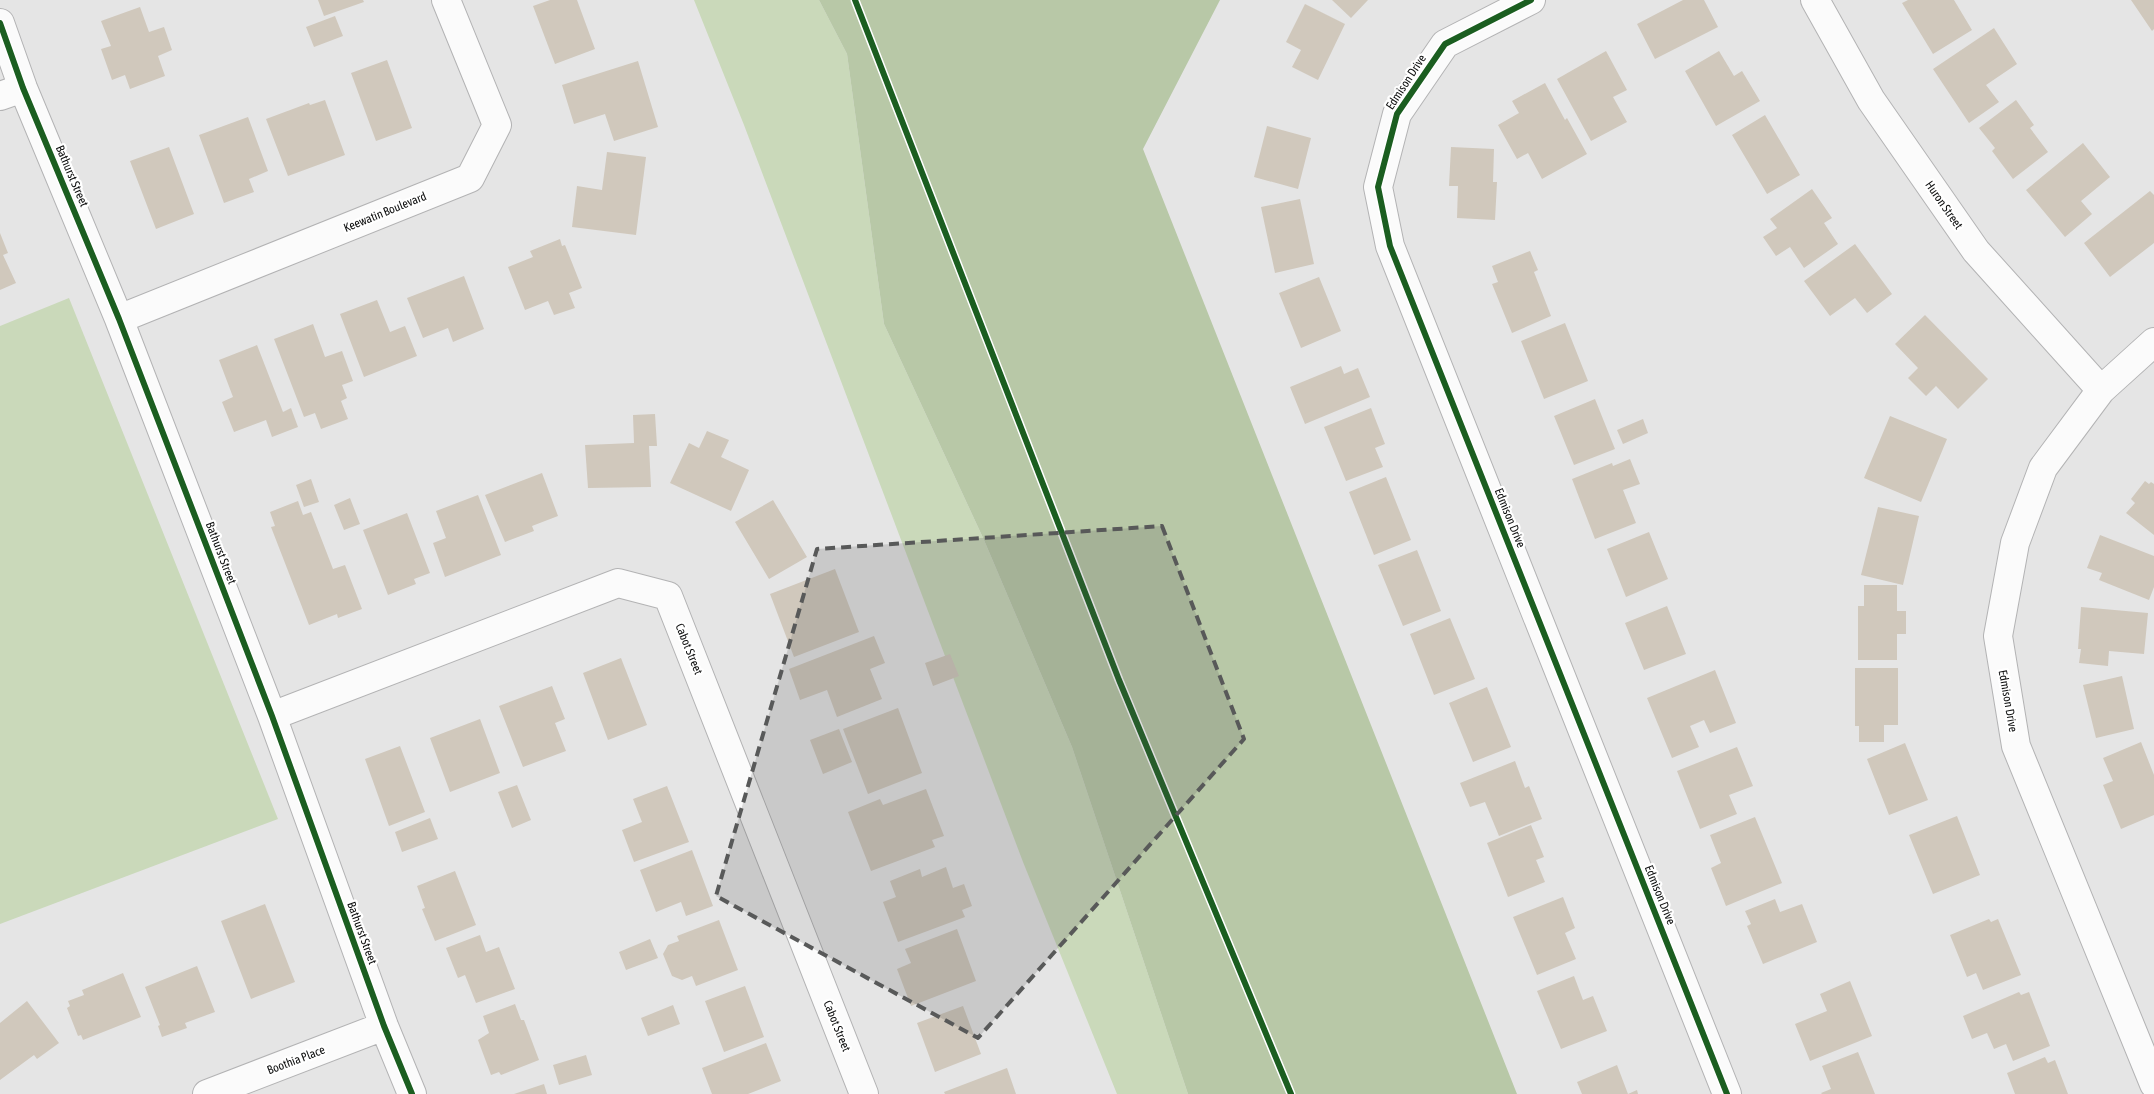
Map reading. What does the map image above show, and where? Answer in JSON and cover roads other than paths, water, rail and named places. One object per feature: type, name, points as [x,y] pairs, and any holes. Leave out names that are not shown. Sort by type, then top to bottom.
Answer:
[{"type":"street","name":"Keewatin Boulevard","points":[[119,318],[470,178],[497,125],[446,0]]},
{"type":"street","name":"Edmison Drive","points":[[1531,0],[1445,44],[1397,114],[1378,187],[1390,246],[1727,1094]]},
{"type":"street","name":"Huron Street","points":[[1815,0],[1871,100],[1976,251],[2101,390]]},
{"type":"street","name":"Bathurst Street","points":[[0,23],[11,92],[119,318],[272,716],[384,1026],[412,1094]]},
{"type":"street","name":"Edmison Drive","points":[[2154,342],[2101,390],[2043,468],[2015,543],[1998,636],[2016,746],[2154,1084]]},
{"type":"street","name":"Cabot Street","points":[[272,716],[618,583],[668,596],[864,1094]]},
{"type":"street","name":"Boothia Place","points":[[208,1094],[384,1026]]}]
